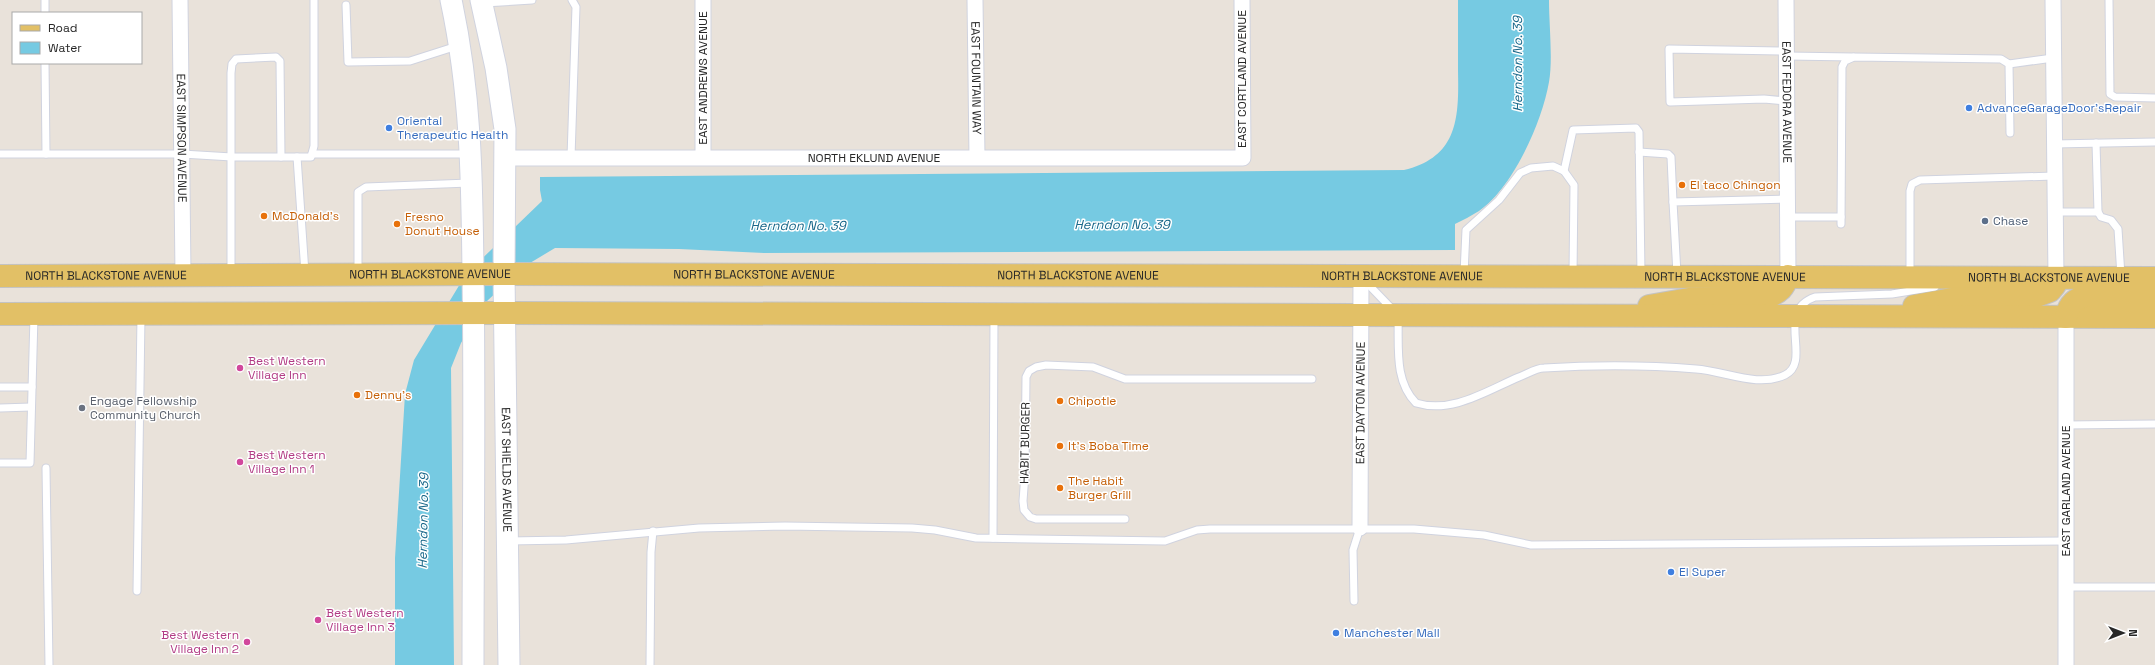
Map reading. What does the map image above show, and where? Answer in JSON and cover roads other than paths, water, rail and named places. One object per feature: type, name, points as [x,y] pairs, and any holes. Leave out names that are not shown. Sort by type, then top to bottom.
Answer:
[{"type":"main road","points":[[451,0],[466,85],[472,183],[474,314],[472,665]]},
{"type":"main road","name":"EAST SHIELDS AVENUE","points":[[482,1],[496,68],[505,129],[504,274],[509,541],[509,665]]},
{"type":"main road","name":"NORTH BLACKSTONE AVENUE","points":[[0,276],[305,276],[504,274],[2155,278]]},
{"type":"main road","points":[[1593,316],[1689,299],[1768,297],[1778,293],[1785,286],[1788,276]]},
{"type":"main road","points":[[1861,316],[1952,299],[2034,297],[2050,291],[2055,285],[2056,278]]},
{"type":"main road","points":[[2066,317],[2070,304],[2074,300],[2088,295],[2155,295]]},
{"type":"main road","points":[[0,314],[505,313],[2155,317]]},
{"type":"street","name":"EAST SIMPSON AVENUE","points":[[180,0],[183,275]]},
{"type":"street","name":"EAST ANDREWS AVENUE","points":[[703,156],[704,0]]},
{"type":"street","name":"EAST FOUNTAIN WAY","points":[[975,0],[977,157]]},
{"type":"street","name":"EAST CORTLAND AVENUE","points":[[1242,0],[1243,158]]},
{"type":"street","name":"EAST FEDORA AVENUE","points":[[1786,0],[1789,199],[1788,276]]},
{"type":"street","points":[[2053,0],[2056,278]]},
{"type":"street","name":"NORTH EKLUND AVENUE","points":[[505,158],[703,156],[1243,158]]},
{"type":"street","name":"EAST DAYTON AVENUE","points":[[1360,528],[1361,277]]},
{"type":"street","name":"EAST GARLAND AVENUE","points":[[2066,317],[2066,665]]},
{"type":"lane","points":[[45,0],[45,12]]},
{"type":"lane","points":[[0,154],[182,154],[232,157],[311,157],[314,146],[314,0]]},
{"type":"lane","points":[[482,1],[532,0]]},
{"type":"lane","points":[[571,157],[576,6],[572,0]]},
{"type":"lane","points":[[2109,0],[2110,94],[2115,97],[2155,98]]},
{"type":"lane","points":[[346,5],[348,62],[410,61],[460,46]]},
{"type":"lane","points":[[1787,101],[1764,99],[1670,102],[1669,49],[1854,57],[2001,59],[2009,64],[2053,58]]},
{"type":"lane","points":[[232,275],[232,64],[236,59],[242,57],[276,57],[280,61],[281,157]]},
{"type":"lane","points":[[1789,217],[1841,220],[1842,67],[1845,61],[1854,57]]},
{"type":"lane","points":[[45,64],[46,154]]},
{"type":"lane","points":[[2009,64],[2010,133]]},
{"type":"lane","points":[[1564,171],[1573,130],[1636,128],[1639,132],[1641,277]]},
{"type":"lane","points":[[2054,144],[2155,142]]},
{"type":"lane","points":[[2096,143],[2098,212],[2101,217],[2111,220],[2118,229],[2121,278]]},
{"type":"lane","points":[[1639,152],[1668,154],[1671,157],[1677,277]]},
{"type":"lane","points":[[312,154],[471,154]]},
{"type":"lane","points":[[296,157],[305,276]]},
{"type":"lane","points":[[1464,277],[1466,230],[1499,200],[1520,173],[1531,168],[1553,166],[1564,171],[1574,185],[1573,277]]},
{"type":"lane","points":[[1910,277],[1910,191],[1912,184],[1920,180],[2054,176]]},
{"type":"lane","points":[[358,275],[358,192],[361,189],[366,187],[472,183]]},
{"type":"lane","points":[[1673,202],[1789,199]]},
{"type":"lane","points":[[2055,212],[2098,212]]},
{"type":"lane","points":[[1361,277],[1398,315],[1400,375],[1404,387],[1416,403],[1425,406],[1437,407],[1462,402],[1542,368],[1668,368],[1712,371],[1755,380],[1774,379],[1787,374],[1795,362],[1795,316],[1800,306],[1807,300],[1815,297],[1892,294],[1993,277]]},
{"type":"lane","points":[[0,464],[30,463],[34,314]]},
{"type":"lane","points":[[137,591],[141,314]]},
{"type":"lane","points":[[993,538],[994,314]]},
{"type":"lane","name":"HABIT BURGER","points":[[1125,519],[1036,519],[1030,517],[1024,510],[1022,502],[1025,474],[1026,377],[1029,371],[1036,367],[1046,365],[1094,367],[1125,379],[1312,379]]},
{"type":"lane","points":[[0,387],[32,387]]},
{"type":"lane","points":[[0,408],[31,407]]},
{"type":"lane","points":[[2066,425],[2155,424]]},
{"type":"lane","points":[[46,468],[49,665]]},
{"type":"lane","points":[[509,541],[566,540],[654,531],[749,526],[912,528],[940,531],[976,538],[1165,542],[1197,530],[1210,529],[1360,528],[1414,529],[1484,535],[1531,545],[2066,541]]},
{"type":"lane","points":[[1354,601],[1353,550],[1360,528]]},
{"type":"lane","points":[[650,665],[651,552],[654,531]]},
{"type":"lane","points":[[2066,587],[2155,587]]},
{"type":"water","name":"Herndon No. 39","points":[[1458,0],[1549,0],[1551,63],[1549,82],[1540,116],[1524,153],[1503,187],[1491,200],[1479,211],[1455,224],[1455,250],[764,253],[679,249],[555,248],[525,266],[487,301],[461,343],[451,368],[454,665],[395,665],[395,558],[405,394],[414,360],[466,274],[542,201],[540,177],[1404,170],[1422,164],[1435,156],[1445,145],[1452,133],[1456,120],[1458,104]]},
{"type":"place","name":"AdvanceGarageDoor'sRepair","points":[[1969,108]]},
{"type":"place","name":"Oriental Therapeutic Health","points":[[389,128]]},
{"type":"place","name":"El taco Chingon","points":[[1682,185]]},
{"type":"place","name":"McDonald's","points":[[264,216]]},
{"type":"place","name":"Chase","points":[[1985,221]]},
{"type":"place","name":"Fresno Donut House","points":[[397,224]]},
{"type":"place","name":"Best Western Village Inn","points":[[240,368]]},
{"type":"place","name":"Denny's","points":[[357,395]]},
{"type":"place","name":"Chipotle","points":[[1060,401]]},
{"type":"place","name":"Engage Fellowship Community Church","points":[[82,408]]},
{"type":"place","name":"It's Boba Time","points":[[1060,446]]},
{"type":"place","name":"Best Western Village Inn 1","points":[[240,462]]},
{"type":"place","name":"The Habit Burger Grill","points":[[1060,488]]},
{"type":"place","name":"El Super","points":[[1671,572]]},
{"type":"place","name":"Best Western Village Inn 3","points":[[318,620]]},
{"type":"place","name":"Manchester Mall","points":[[1336,633]]},
{"type":"place","name":"Best Western Village Inn 2","points":[[247,642]]}]
